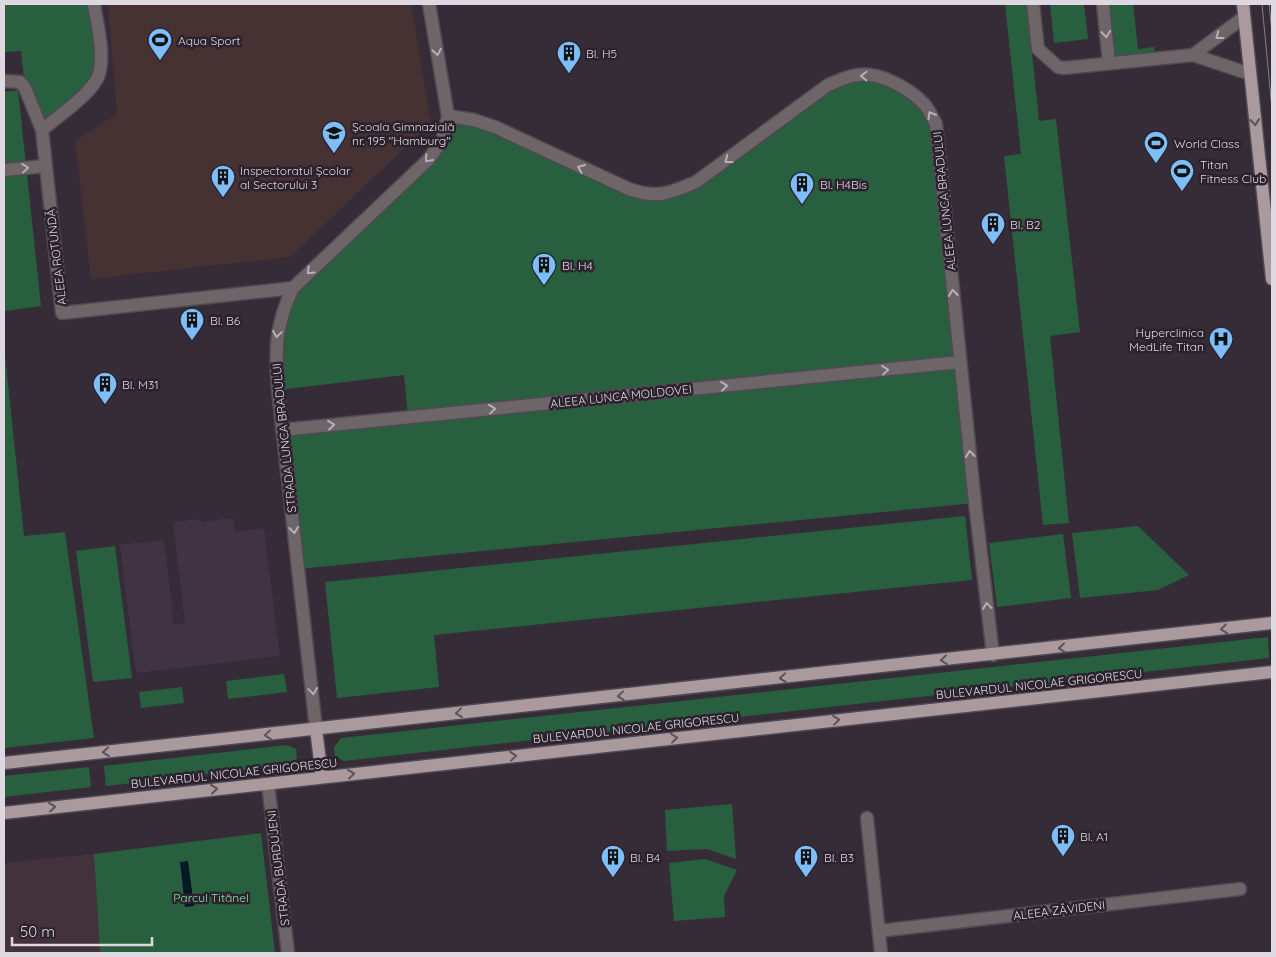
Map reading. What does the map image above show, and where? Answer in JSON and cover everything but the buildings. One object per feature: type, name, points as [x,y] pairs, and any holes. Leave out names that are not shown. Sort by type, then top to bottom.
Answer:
[{"type":"main road","points":[[1244,10],[1272,279]]},
{"type":"main road","points":[[4,763],[1272,623]]},
{"type":"main road","name":"BULEVARDUL NICOLAE GRIGORESCU","points":[[4,813],[1272,672]]},
{"type":"main road","points":[[316,730],[322,777]]},
{"type":"street","points":[[42,130],[89,90],[98,75],[100,58],[94,4]]},
{"type":"street","name":"STRADA LUNCA BRADULUI","points":[[316,730],[282,430],[275,355],[277,332],[282,311],[293,288],[428,160],[442,141],[448,116],[429,4]]},
{"type":"street","points":[[1033,4],[1038,49],[1058,67],[1064,68],[1193,54],[1250,74]]},
{"type":"street","points":[[1102,4],[1109,63]]},
{"type":"street","points":[[1193,54],[1244,10]]},
{"type":"street","name":"ALEEA LUNCA BRADULUI","points":[[448,116],[474,120],[495,127],[629,189],[652,196],[665,194],[696,182],[828,85],[859,74],[889,81],[910,91],[925,105],[936,124],[992,655]]},
{"type":"street","name":"ALEEA ROTUNDĂ","points":[[4,81],[20,82],[25,88],[42,130],[62,313],[293,288]]},
{"type":"street","points":[[4,170],[45,166]]},
{"type":"street","name":"ALEEA LUNCA MOLDOVEI","points":[[282,430],[960,362]]},
{"type":"street","name":"STRADA BURDUJENI","points":[[268,784],[288,953]]},
{"type":"street","points":[[867,818],[881,953]]},
{"type":"street","name":"ALEEA ZĂVIDENI","points":[[879,932],[1240,889]]},
{"type":"shaded area","points":[[108,4],[411,4],[431,123],[290,257],[91,279],[75,141],[117,114]]},
{"type":"shaded area","points":[[233,518],[235,532],[264,528],[280,656],[136,673],[120,545],[164,540],[174,624],[185,623],[173,522],[200,519],[201,522]]},
{"type":"shaded area","points":[[94,854],[100,953],[4,953],[4,863]]},
{"type":"green space","points":[[4,4],[94,4],[98,75],[42,130],[25,88],[21,51],[4,52]]},
{"type":"green space","points":[[1005,4],[1027,4],[1039,121],[1056,119],[1080,332],[1050,336],[1069,523],[1043,525],[1004,156],[1021,154]]},
{"type":"green space","points":[[1050,4],[1084,4],[1088,39],[1054,43]]},
{"type":"green space","points":[[1107,4],[1133,4],[1138,49],[1154,47],[1155,53],[1113,57]]},
{"type":"green space","points":[[859,74],[909,91],[936,124],[975,503],[298,569],[282,430],[408,417],[404,375],[278,390],[275,355],[293,288],[428,160],[448,116],[474,120],[629,189],[678,190],[828,85]]},
{"type":"green space","points":[[18,90],[41,306],[4,311],[4,92]]},
{"type":"green space","points":[[4,346],[24,536],[65,532],[94,738],[4,748]]},
{"type":"green space","points":[[965,516],[972,580],[434,635],[439,687],[337,698],[325,582]]},
{"type":"green space","points":[[1138,526],[1189,575],[1158,590],[1080,598],[1072,533]]},
{"type":"green space","points":[[1063,534],[1071,598],[997,607],[989,543]]},
{"type":"green space","points":[[115,546],[132,678],[93,682],[76,551]]},
{"type":"green space","points":[[1268,637],[1269,658],[344,761],[335,756],[334,747],[341,738]]},
{"type":"green space","points":[[284,674],[287,692],[228,699],[226,681]]},
{"type":"green space","points":[[182,687],[184,703],[141,708],[139,692]]},
{"type":"green space","points":[[287,745],[296,749],[297,758],[292,764],[106,786],[104,766]]},
{"type":"green space","points":[[89,767],[91,787],[4,797],[4,776]]},
{"type":"green space","points":[[732,804],[736,859],[707,849],[667,851],[665,810]]},
{"type":"green space","name":"Parcul Titănel","points":[[261,833],[275,953],[100,953],[94,854]]},
{"type":"green space","points":[[705,859],[737,870],[724,896],[725,917],[674,921],[669,863]]},
{"type":"water","points":[[188,861],[194,906],[185,907],[180,862]]},
{"type":"tram line","points":[[1262,4],[1272,109]]},
{"type":"tram line","points":[[1269,4],[1272,32]]},
{"type":"place","name":"Aqua Sport","points":[[160,61]]},
{"type":"place","name":"Bl. H5","points":[[569,74]]},
{"type":"place","name":"Școala Gimnazială nr. 195 \"Hamburg\"","points":[[334,154]]},
{"type":"place","name":"World Class","points":[[1156,164]]},
{"type":"place","name":"Titan Fitness Club","points":[[1182,192]]},
{"type":"place","name":"Inspectoratul Școlar al Sectorului 3","points":[[223,198]]},
{"type":"place","name":"Bl. H4Bis","points":[[802,205]]},
{"type":"place","name":"Bl. B2","points":[[993,245]]},
{"type":"place","name":"Bl. H4","points":[[544,286]]},
{"type":"place","name":"Bl. B6","points":[[192,341]]},
{"type":"place","name":"Hyperclinica MedLife Titan","points":[[1221,360]]},
{"type":"place","name":"Bl. M31","points":[[105,405]]},
{"type":"place","name":"Bl. A1","points":[[1063,857]]},
{"type":"place","name":"Bl. B4","points":[[613,878]]},
{"type":"place","name":"Bl. B3","points":[[806,878]]}]
